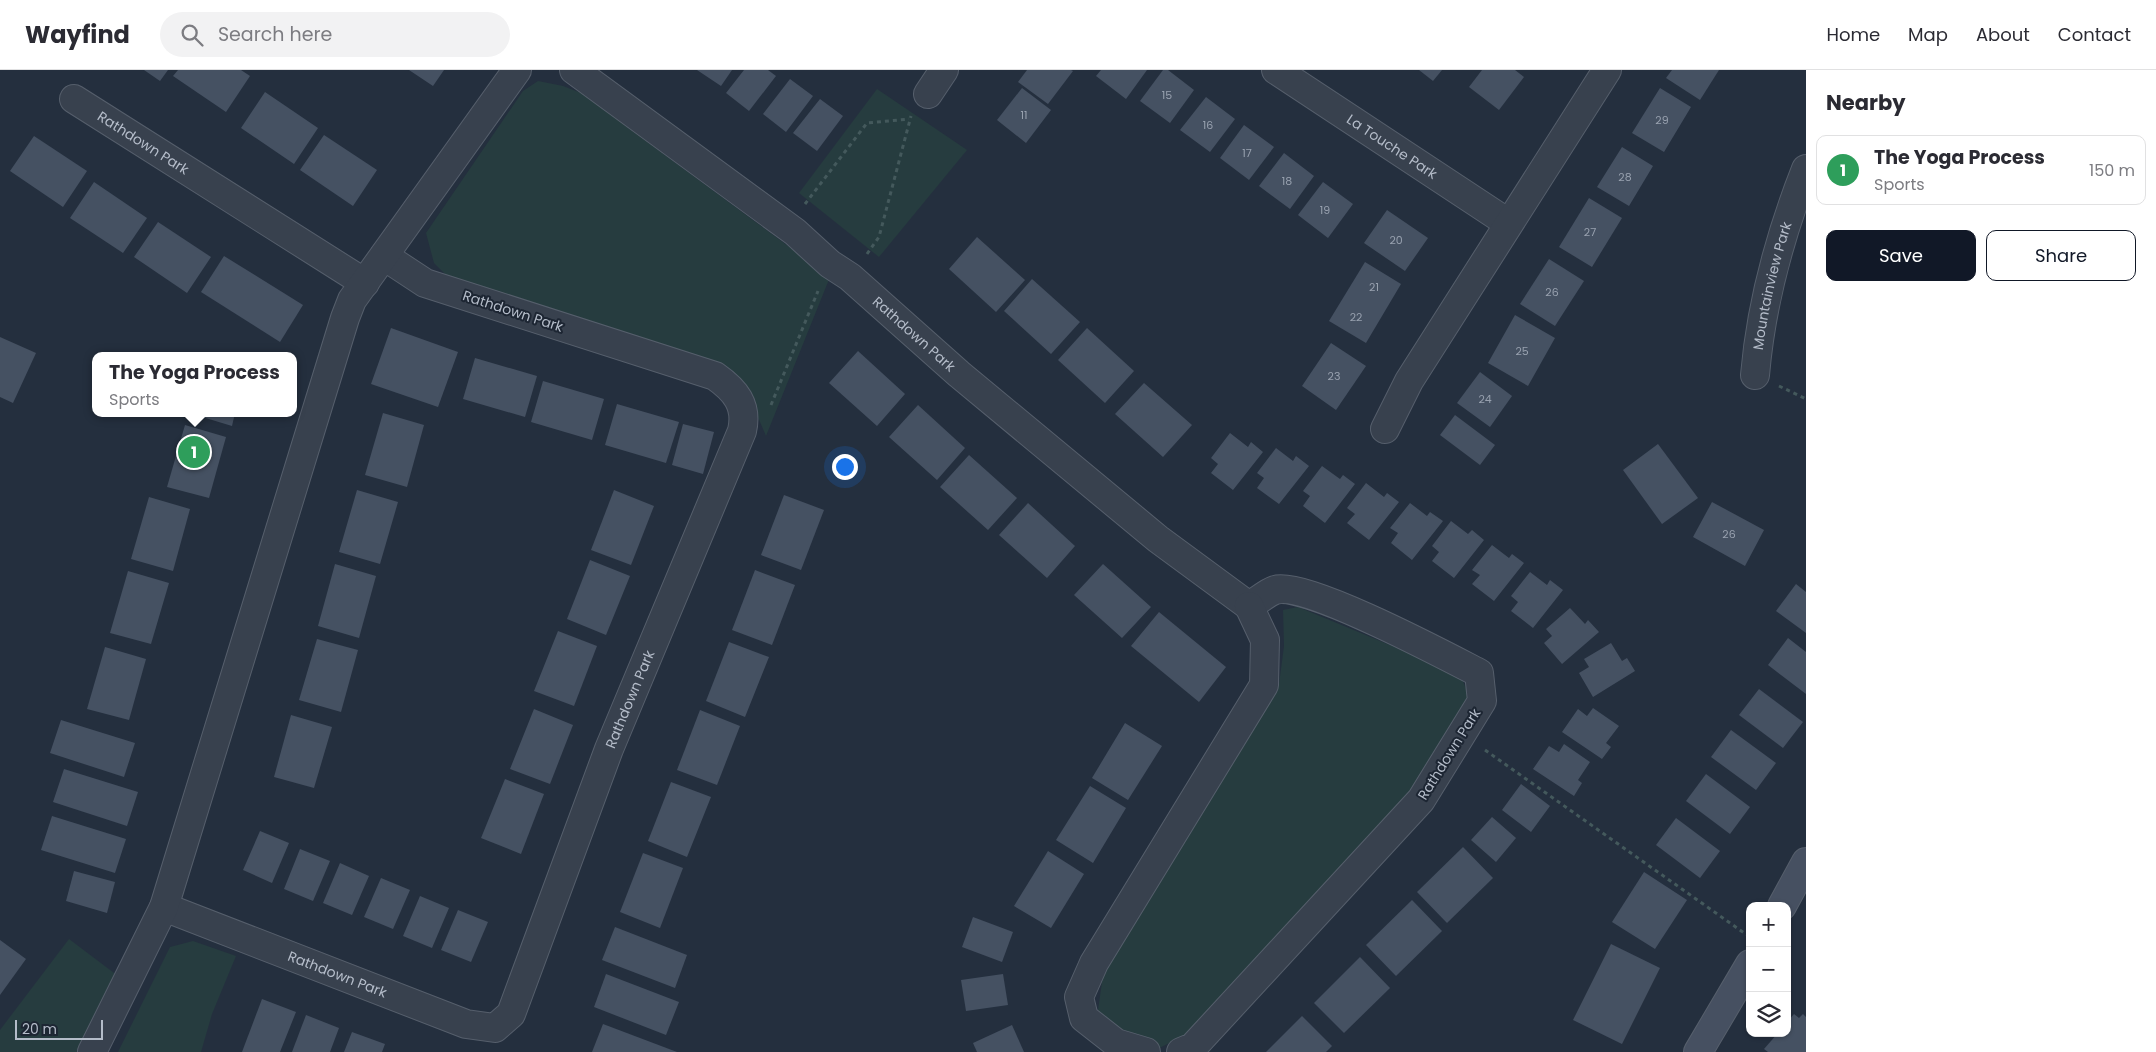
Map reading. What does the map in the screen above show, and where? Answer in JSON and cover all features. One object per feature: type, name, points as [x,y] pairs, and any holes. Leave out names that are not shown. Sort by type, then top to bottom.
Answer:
[{"type":"main road","points":[[1784,902],[1806,862]]},
{"type":"main road","points":[[1698,1052],[1746,971]]},
{"type":"street","points":[[92,1052],[164,906],[352,300],[517,70]]},
{"type":"street","name":"Rathdown Park","points":[[574,70],[788,227],[959,374],[1158,539],[1249,606],[1265,640],[1264,685],[1094,963],[1079,997],[1084,1018],[1116,1043],[1146,1052]]},
{"type":"street","points":[[928,94],[944,70]]},
{"type":"street","name":"La Touche Park","points":[[1276,70],[1508,223]]},
{"type":"street","points":[[1385,430],[1410,381],[1508,223],[1607,70]]},
{"type":"street","name":"Rathdown Park","points":[[74,99],[364,283]]},
{"type":"street","name":"Mountainview Park","points":[[1755,375],[1759,331],[1776,260],[1806,169]]},
{"type":"street","name":"Rathdown Park","points":[[164,906],[466,1024],[495,1028],[512,1014],[610,749],[742,431],[745,418],[742,405],[735,394],[714,376],[425,282],[384,256]]},
{"type":"street","name":"Rathdown Park","points":[[1181,1052],[1193,1047],[1421,800],[1482,701],[1479,673],[1387,626],[1303,593],[1276,590],[1249,606]]},
{"type":"path","points":[[745,418],[762,426],[840,270],[879,237],[909,119],[928,94]]},
{"type":"path","points":[[788,227],[868,123],[909,119]]},
{"type":"path","points":[[1462,734],[1746,933]]},
{"type":"green space","points":[[538,81],[563,86],[581,93],[830,277],[766,436],[754,408],[730,369],[454,283],[434,263],[426,233],[523,91]]},
{"type":"green space","points":[[877,89],[967,150],[879,257],[799,193]]},
{"type":"green space","points":[[1298,607],[1460,674],[1469,696],[1405,799],[1184,1036],[1155,1050],[1119,1035],[1098,1010],[1103,975],[1279,684],[1284,646],[1283,610]]},
{"type":"green space","points":[[69,939],[118,976],[77,1052],[0,1052],[0,1030]]},
{"type":"green space","points":[[193,941],[236,956],[212,1014],[201,1052],[118,1052],[170,947]]},
{"type":"building","points":[[144,70],[168,70],[160,81]]},
{"type":"building","points":[[178,70],[241,70],[250,76],[226,112],[173,76]]},
{"type":"building","points":[[409,70],[444,70],[433,86]]},
{"type":"building","points":[[697,70],[732,70],[721,86]]},
{"type":"building","points":[[744,70],[768,70],[776,76],[749,111],[726,93]]},
{"type":"building","points":[[1027,70],[1073,71],[1048,104],[1018,82]]},
{"type":"building","points":[[1101,70],[1147,70],[1126,99],[1096,76]]},
{"type":"building","points":[[1163,70],[1168,70],[1194,90],[1170,123],[1140,101]]},
{"type":"building","points":[[1419,70],[1442,70],[1433,81]]},
{"type":"building","points":[[1482,70],[1515,70],[1524,77],[1499,110],[1469,87]]},
{"type":"building","points":[[1672,70],[1719,70],[1700,100],[1666,78]]},
{"type":"building","points":[[790,79],[813,96],[786,132],[763,114]]},
{"type":"building","points":[[1022,88],[1051,110],[1026,143],[997,120]]},
{"type":"building","points":[[1660,88],[1691,107],[1664,152],[1632,133]]},
{"type":"building","points":[[265,92],[318,128],[294,164],[241,128]]},
{"type":"building","points":[[1206,97],[1235,119],[1210,152],[1180,130]]},
{"type":"building","points":[[820,99],[843,116],[817,151],[793,133]]},
{"type":"building","points":[[1244,125],[1274,147],[1249,180],[1220,158]]},
{"type":"building","points":[[324,135],[377,170],[353,206],[300,170]]},
{"type":"building","points":[[34,136],[87,171],[63,207],[10,171]]},
{"type":"building","points":[[1622,147],[1653,166],[1629,206],[1597,187]]},
{"type":"building","points":[[1284,153],[1314,176],[1290,209],[1259,186]]},
{"type":"building","points":[[94,182],[147,218],[123,253],[70,218]]},
{"type":"building","points":[[1323,182],[1353,204],[1328,238],[1298,215]]},
{"type":"building","points":[[1589,198],[1622,218],[1592,267],[1559,247]]},
{"type":"building","points":[[1387,210],[1428,238],[1405,271],[1364,243]]},
{"type":"building","points":[[158,222],[211,257],[187,293],[134,257]]},
{"type":"building","points":[[977,237],[1025,280],[996,312],[949,269]]},
{"type":"building","points":[[224,256],[303,305],[280,342],[201,292]]},
{"type":"building","points":[[1549,259],[1584,281],[1555,326],[1520,304]]},
{"type":"building","points":[[1365,262],[1401,284],[1366,343],[1329,321]]},
{"type":"building","points":[[1032,279],[1080,322],[1051,354],[1004,311]]},
{"type":"building","points":[[1515,315],[1555,338],[1528,386],[1488,363]]},
{"type":"building","points":[[391,328],[458,352],[438,407],[371,384]]},
{"type":"building","points":[[1087,328],[1134,371],[1105,403],[1058,360]]},
{"type":"building","points":[[0,337],[36,353],[13,403],[0,397]]},
{"type":"building","points":[[1331,343],[1366,366],[1336,410],[1302,386]]},
{"type":"building","points":[[858,351],[905,394],[877,426],[829,383]]},
{"type":"building","points":[[475,358],[537,376],[525,417],[463,399]]},
{"type":"building","points":[[1480,372],[1512,396],[1490,427],[1457,403]]},
{"type":"building","points":[[543,381],[604,399],[592,440],[531,422]]},
{"type":"building","points":[[1144,383],[1192,425],[1163,457],[1115,414]]},
{"type":"building","points":[[617,404],[679,422],[666,463],[605,445]]},
{"type":"building","points":[[918,405],[965,448],[937,480],[889,437]]},
{"type":"building","points":[[383,413],[424,425],[407,487],[365,475]]},
{"type":"building","points":[[1455,415],[1495,445],[1480,465],[1440,435]]},
{"type":"building","points":[[202,417],[234,417],[232,426]]},
{"type":"building","points":[[683,424],[714,432],[703,474],[672,465]]},
{"type":"building","points":[[185,425],[226,437],[209,498],[167,487]]},
{"type":"building","points":[[1230,433],[1248,447],[1251,442],[1263,452],[1233,490],[1211,473],[1218,464],[1211,458]]},
{"type":"building","points":[[1658,444],[1698,498],[1662,524],[1623,470]]},
{"type":"building","points":[[1276,448],[1293,461],[1296,456],[1309,466],[1279,504],[1257,488],[1264,478],[1257,473]]},
{"type":"building","points":[[969,455],[1017,498],[988,530],[940,487]]},
{"type":"building","points":[[1322,466],[1340,479],[1343,475],[1355,484],[1325,523],[1303,506],[1310,496],[1303,491]]},
{"type":"building","points":[[1366,483],[1384,497],[1387,493],[1399,502],[1369,540],[1347,523],[1355,514],[1347,508]]},
{"type":"building","points":[[357,490],[398,502],[380,564],[339,552]]},
{"type":"building","points":[[614,490],[654,506],[631,565],[591,550]]},
{"type":"building","points":[[784,495],[824,510],[801,570],[761,555]]},
{"type":"building","points":[[149,497],[190,509],[173,571],[131,559]]},
{"type":"building","points":[[1712,502],[1764,530],[1745,566],[1693,537]]},
{"type":"building","points":[[1028,503],[1075,546],[1047,578],[999,535]]},
{"type":"building","points":[[1410,503],[1427,516],[1430,512],[1443,521],[1412,560],[1391,543],[1398,533],[1390,528]]},
{"type":"building","points":[[1451,521],[1468,534],[1472,530],[1484,540],[1454,578],[1432,561],[1439,552],[1432,546]]},
{"type":"building","points":[[1492,545],[1509,558],[1512,554],[1524,563],[1494,601],[1472,584],[1480,575],[1472,570]]},
{"type":"building","points":[[590,560],[630,576],[606,635],[567,619]]},
{"type":"building","points":[[335,564],[376,576],[359,638],[318,626]]},
{"type":"building","points":[[1103,564],[1151,607],[1122,638],[1074,595]]},
{"type":"building","points":[[755,570],[795,585],[772,645],[732,630]]},
{"type":"building","points":[[128,571],[169,583],[151,644],[110,633]]},
{"type":"building","points":[[1530,572],[1547,585],[1550,580],[1563,590],[1533,628],[1511,611],[1518,602],[1511,596]]},
{"type":"building","points":[[1796,584],[1806,592],[1806,633],[1776,611]]},
{"type":"building","points":[[1570,608],[1585,624],[1588,620],[1599,632],[1562,664],[1544,643],[1552,636],[1546,629]]},
{"type":"building","points":[[1159,612],[1226,667],[1199,702],[1131,646]]},
{"type":"building","points":[[558,631],[597,646],[574,706],[534,691]]},
{"type":"building","points":[[1788,638],[1806,652],[1806,694],[1768,665]]},
{"type":"building","points":[[317,639],[358,650],[341,712],[299,700]]},
{"type":"building","points":[[729,642],[769,657],[745,717],[706,701]]},
{"type":"building","points":[[1611,643],[1622,661],[1627,658],[1635,671],[1593,697],[1579,673],[1589,667],[1584,659]]},
{"type":"building","points":[[105,647],[146,659],[129,720],[87,709]]},
{"type":"building","points":[[1759,689],[1803,722],[1783,748],[1739,715]]},
{"type":"building","points":[[1593,708],[1619,726],[1606,743],[1611,747],[1602,759],[1562,732],[1578,709],[1587,716]]},
{"type":"building","points":[[534,709],[573,725],[550,784],[510,769]]},
{"type":"building","points":[[700,710],[740,726],[717,785],[677,770]]},
{"type":"building","points":[[291,715],[332,727],[314,788],[274,777]]},
{"type":"building","points":[[61,720],[135,743],[124,777],[50,753]]},
{"type":"building","points":[[1125,723],[1162,746],[1128,800],[1092,778]]},
{"type":"building","points":[[1731,730],[1776,763],[1756,790],[1711,757]]},
{"type":"building","points":[[1564,744],[1590,762],[1578,780],[1582,783],[1574,796],[1533,769],[1549,746],[1559,752]]},
{"type":"building","points":[[64,769],[138,792],[127,826],[53,802]]},
{"type":"building","points":[[1706,774],[1750,807],[1730,834],[1686,801]]},
{"type":"building","points":[[505,779],[544,794],[521,854],[481,838]]},
{"type":"building","points":[[671,782],[711,797],[687,857],[648,841]]},
{"type":"building","points":[[1521,784],[1550,806],[1531,832],[1502,810]]},
{"type":"building","points":[[1090,786],[1126,808],[1093,863],[1056,840]]},
{"type":"building","points":[[52,816],[126,839],[115,873],[41,850]]},
{"type":"building","points":[[1492,817],[1516,838],[1496,862],[1471,840]]},
{"type":"building","points":[[1676,818],[1720,851],[1700,878],[1656,845]]},
{"type":"building","points":[[260,831],[289,843],[272,883],[243,870]]},
{"type":"building","points":[[1463,847],[1493,878],[1447,923],[1417,892]]},
{"type":"building","points":[[300,849],[330,861],[313,901],[284,889]]},
{"type":"building","points":[[1048,851],[1084,874],[1051,928],[1014,906]]},
{"type":"building","points":[[643,853],[683,868],[660,928],[620,912]]},
{"type":"building","points":[[340,863],[369,876],[352,915],[323,903]]},
{"type":"building","points":[[74,871],[115,882],[107,913],[66,901]]},
{"type":"building","points":[[1644,872],[1687,900],[1655,949],[1612,922]]},
{"type":"building","points":[[381,878],[410,890],[393,929],[364,917]]},
{"type":"building","points":[[420,896],[449,908],[432,948],[403,936]]},
{"type":"building","points":[[1412,900],[1442,931],[1396,976],[1366,945]]},
{"type":"building","points":[[458,910],[488,922],[471,962],[441,950]]},
{"type":"building","points":[[973,917],[1013,932],[1002,962],[962,947]]},
{"type":"building","points":[[615,927],[687,955],[675,988],[602,960]]},
{"type":"building","points":[[0,940],[26,959],[0,995]]},
{"type":"building","points":[[1611,944],[1660,968],[1622,1044],[1573,1020]]},
{"type":"building","points":[[1360,957],[1390,988],[1344,1033],[1314,1003]]},
{"type":"building","points":[[606,974],[679,1002],[666,1035],[594,1007]]},
{"type":"building","points":[[1003,974],[1008,1005],[966,1011],[961,980]]},
{"type":"building","points":[[262,999],[296,1012],[280,1052],[242,1052]]},
{"type":"building","points":[[1794,1014],[1799,1018],[1803,1014],[1806,1017],[1806,1052],[1768,1052],[1764,1049],[1774,1037],[1791,1037],[1791,1017]]},
{"type":"building","points":[[306,1015],[339,1028],[330,1052],[292,1052]]},
{"type":"building","points":[[1302,1016],[1332,1046],[1326,1052],[1266,1052]]},
{"type":"building","points":[[603,1024],[677,1052],[592,1052]]},
{"type":"building","points":[[1012,1025],[1024,1052],[977,1052],[973,1043]]},
{"type":"building","points":[[352,1032],[385,1044],[382,1052],[344,1052]]},
{"type":"place","name":"The Yoga Process","points":[[194,452]]}]
